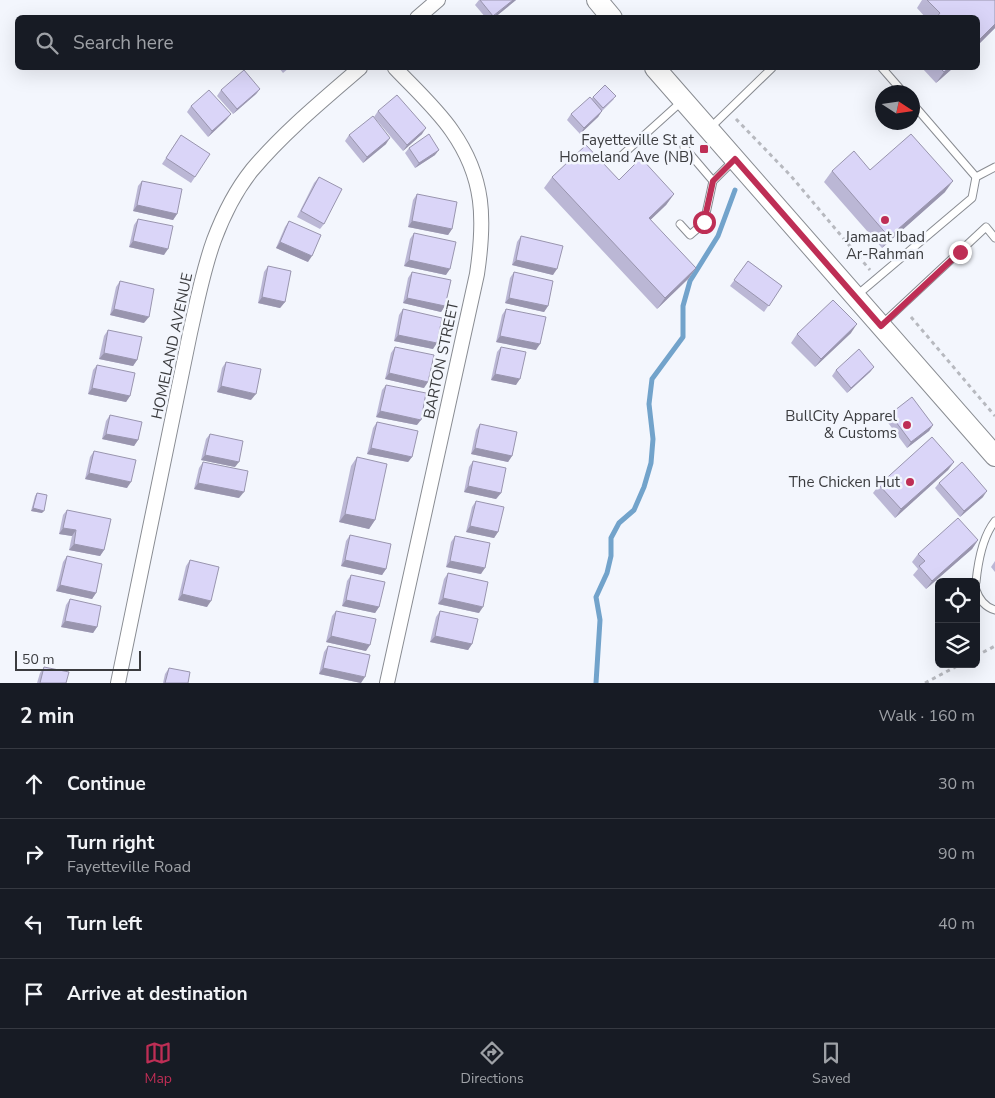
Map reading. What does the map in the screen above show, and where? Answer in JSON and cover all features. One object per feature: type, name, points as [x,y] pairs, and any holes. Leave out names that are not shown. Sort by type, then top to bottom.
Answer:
[{"type":"main road","points":[[597,0],[610,15]]},
{"type":"main road","points":[[657,70],[995,456]]},
{"type":"street","points":[[421,15],[438,0]]},
{"type":"street","name":"HOMELAND AVENUE","points":[[118,683],[190,333],[214,241],[230,204],[252,170],[316,106],[358,70]]},
{"type":"street","name":"BARTON STREET","points":[[387,683],[477,274],[482,240],[482,217],[478,189],[472,167],[451,130],[398,70]]},
{"type":"lane","points":[[709,129],[770,70]]},
{"type":"lane","points":[[884,70],[897,85]]},
{"type":"lane","points":[[620,157],[684,100]]},
{"type":"lane","points":[[920,112],[976,177]]},
{"type":"lane","points":[[684,147],[713,181]]},
{"type":"lane","points":[[680,224],[690,235],[704,222],[713,181],[735,159]]},
{"type":"lane","points":[[976,177],[995,167]]},
{"type":"lane","points":[[855,296],[972,198],[976,177]]},
{"type":"lane","points":[[881,326],[986,227],[995,238]]},
{"type":"lane","points":[[976,578],[978,563],[988,531],[995,521]]},
{"type":"lane","points":[[980,598],[987,607],[995,610]]},
{"type":"path","points":[[736,119],[791,176],[877,278]]},
{"type":"path","points":[[911,317],[995,416]]},
{"type":"path","points":[[980,654],[995,646]]},
{"type":"path","points":[[925,683],[953,668]]},
{"type":"building","points":[[480,0],[513,0],[494,15]]},
{"type":"building","points":[[927,0],[995,0],[995,24],[980,39],[980,15],[938,15],[940,13]]},
{"type":"building","points":[[244,70],[260,89],[237,109],[221,90]]},
{"type":"building","points":[[605,85],[616,96],[603,108],[593,97]]},
{"type":"building","points":[[209,90],[231,114],[212,131],[191,106]]},
{"type":"building","points":[[397,95],[426,128],[407,145],[378,111]]},
{"type":"building","points":[[590,97],[602,111],[584,128],[571,114]]},
{"type":"building","points":[[373,116],[390,138],[367,157],[349,135]]},
{"type":"building","points":[[429,134],[439,150],[419,163],[409,148]]},
{"type":"building","name":"Jamaat Ibad Ar-Rahman","points":[[911,134],[953,181],[889,237],[832,171],[854,151],[870,170]]},
{"type":"building","points":[[181,135],[210,154],[195,177],[166,158]]},
{"type":"building","points":[[586,145],[619,180],[641,158],[674,194],[649,218],[696,268],[665,298],[552,177]]},
{"type":"building","points":[[319,177],[342,189],[324,224],[301,211]]},
{"type":"building","points":[[142,181],[182,189],[177,214],[137,205]]},
{"type":"building","points":[[417,194],[457,202],[452,229],[412,221]]},
{"type":"building","points":[[138,219],[173,226],[168,249],[133,241]]},
{"type":"building","points":[[289,221],[321,235],[312,256],[280,242]]},
{"type":"building","points":[[414,233],[456,242],[450,269],[409,260]]},
{"type":"building","points":[[521,236],[563,246],[557,269],[516,260]]},
{"type":"building","points":[[748,261],[782,286],[769,306],[734,280]]},
{"type":"building","points":[[268,266],[291,271],[285,302],[262,297]]},
{"type":"building","points":[[412,272],[451,280],[445,306],[407,298]]},
{"type":"building","points":[[514,272],[553,281],[548,306],[509,298]]},
{"type":"building","points":[[120,281],[154,289],[149,317],[114,309]]},
{"type":"building","points":[[833,300],[857,324],[821,359],[797,334]]},
{"type":"building","points":[[403,309],[442,318],[437,343],[398,335]]},
{"type":"building","points":[[506,309],[546,317],[540,344],[500,336]]},
{"type":"building","points":[[108,330],[142,337],[137,360],[104,353]]},
{"type":"building","points":[[395,347],[434,355],[428,382],[389,373]]},
{"type":"building","points":[[501,347],[526,352],[520,379],[495,374]]},
{"type":"building","points":[[859,349],[874,367],[851,388],[836,370]]},
{"type":"building","points":[[226,362],[261,369],[256,394],[221,386]]},
{"type":"building","points":[[97,365],[135,373],[130,396],[92,388]]},
{"type":"building","points":[[386,385],[426,393],[421,420],[380,411]]},
{"type":"building","name":"BullCity Apparel & Customs","points":[[912,397],[933,425],[911,442],[890,414]]},
{"type":"building","points":[[110,415],[142,422],[138,440],[106,434]]},
{"type":"building","points":[[377,422],[418,431],[412,457],[371,448]]},
{"type":"building","points":[[480,424],[517,432],[512,456],[475,448]]},
{"type":"building","points":[[210,434],[243,441],[239,462],[205,455]]},
{"type":"building","name":"The Chicken Hut","points":[[932,437],[954,462],[901,509],[879,485]]},
{"type":"building","points":[[94,451],[136,460],[131,482],[89,473]]},
{"type":"building","points":[[357,457],[387,464],[375,520],[345,514]]},
{"type":"building","points":[[473,461],[506,468],[501,493],[468,486]]},
{"type":"building","points":[[203,462],[248,471],[244,492],[198,483]]},
{"type":"building","points":[[962,462],[987,491],[964,511],[939,483]]},
{"type":"building","points":[[37,493],[47,495],[44,511],[33,508]]},
{"type":"building","points":[[476,501],[504,507],[498,532],[470,526]]},
{"type":"building","points":[[67,510],[111,519],[104,550],[74,544],[76,530],[63,528]]},
{"type":"building","points":[[958,518],[978,540],[932,581],[919,566],[925,561],[918,554]]},
{"type":"building","points":[[350,535],[391,544],[386,569],[345,560]]},
{"type":"building","points":[[455,536],[490,543],[485,568],[450,561]]},
{"type":"building","points":[[67,556],[102,564],[96,593],[60,585]]},
{"type":"building","points":[[190,560],[219,567],[211,601],[182,594]]},
{"type":"building","points":[[448,573],[488,582],[483,607],[443,598]]},
{"type":"building","points":[[351,575],[385,582],[379,607],[346,600]]},
{"type":"building","points":[[70,599],[101,606],[97,627],[65,621]]},
{"type":"building","points":[[336,611],[376,619],[370,645],[331,636]]},
{"type":"building","points":[[440,611],[478,619],[472,644],[435,636]]},
{"type":"building","points":[[328,646],[370,655],[365,677],[323,668]]},
{"type":"building","points":[[44,667],[69,672],[66,683],[40,683]]},
{"type":"building","points":[[169,668],[190,672],[188,683],[165,683]]},
{"type":"waterway","points":[[596,683],[600,620],[596,597],[607,573],[611,556],[611,538],[619,523],[634,510],[644,487],[651,463],[653,439],[649,404],[652,379],[683,337],[683,306],[690,281],[718,236],[735,190]]},
{"type":"place","name":"Fayetteville St at Homeland Ave (NB)","points":[[704,149]]},
{"type":"place","name":"Jamaat Ibad Ar-Rahman","points":[[885,220]]},
{"type":"place","name":"BullCity Apparel & Customs","points":[[907,425]]},
{"type":"place","name":"The Chicken Hut","points":[[910,482]]},
{"type":"route","points":[[704,222],[713,181],[735,159],[881,326],[960,252]]}]
